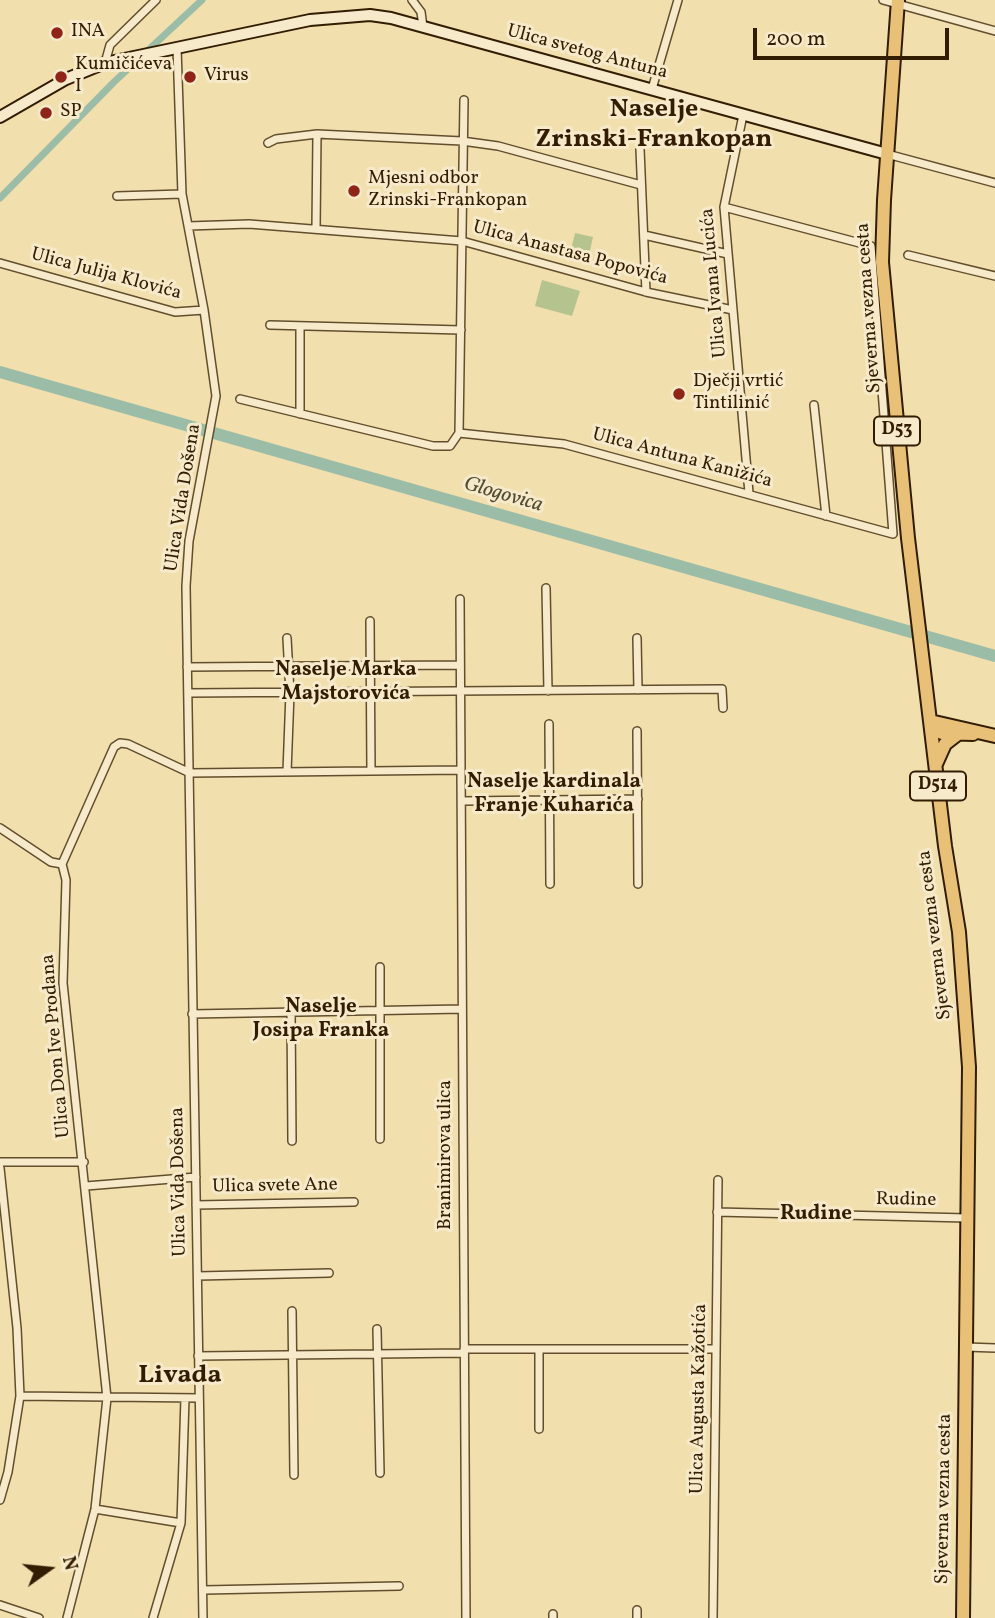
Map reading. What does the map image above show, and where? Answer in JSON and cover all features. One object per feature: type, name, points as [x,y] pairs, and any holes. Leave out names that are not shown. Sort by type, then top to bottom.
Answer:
[{"type":"main road","name":"Sjeverna vezna cesta","points":[[898,2],[887,154],[883,262],[893,448],[959,932],[966,1015],[970,1120],[963,1618]]},
{"type":"main road","name":"Ulica svetog Antuna","points":[[0,117],[66,79],[105,63],[310,20],[349,15],[391,18],[887,154]]},
{"type":"main road","points":[[930,724],[942,733],[990,735]]},
{"type":"main road","points":[[930,724],[990,735]]},
{"type":"main road","points":[[936,768],[942,748],[958,734]]},
{"type":"street","points":[[105,63],[110,45],[156,0]]},
{"type":"street","points":[[412,0],[421,12],[424,27]]},
{"type":"street","points":[[652,89],[678,0]]},
{"type":"street","points":[[883,0],[995,31]]},
{"type":"street","name":"Ulica Vida Došena","points":[[171,50],[182,194],[204,310],[216,396],[187,562],[203,1618]]},
{"type":"street","points":[[240,399],[433,446],[450,446],[459,433],[464,100]]},
{"type":"street","name":"Ulica Ivana Lucića","points":[[743,115],[724,207],[749,493]]},
{"type":"street","points":[[316,229],[317,134]]},
{"type":"street","points":[[268,143],[289,137],[317,134],[462,141],[498,146],[641,185]]},
{"type":"street","points":[[640,149],[646,292]]},
{"type":"street","name":"Ulica svetog Antuna","points":[[887,154],[995,183]]},
{"type":"street","points":[[117,196],[182,194]]},
{"type":"street","points":[[724,207],[871,246],[893,448]]},
{"type":"street","name":"Ulica Anastasa Popovića","points":[[188,226],[249,224],[462,241],[646,292],[733,310]]},
{"type":"street","points":[[643,234],[728,254]]},
{"type":"street","points":[[908,254],[995,276]]},
{"type":"street","name":"Ulica Julija Klovića","points":[[0,263],[175,312],[204,310]]},
{"type":"street","points":[[270,325],[461,330]]},
{"type":"street","points":[[300,327],[300,414]]},
{"type":"street","points":[[814,405],[826,516]]},
{"type":"street","name":"Ulica Antuna Kanižića","points":[[459,433],[564,444],[893,534],[893,448]]},
{"type":"street","points":[[546,588],[548,691]]},
{"type":"street","name":"Branimirova ulica","points":[[460,599],[466,1618]]},
{"type":"street","points":[[370,621],[371,771]]},
{"type":"street","points":[[287,638],[290,693],[287,772]]},
{"type":"street","points":[[637,638],[638,690]]},
{"type":"street","points":[[187,667],[459,665]]},
{"type":"street","points":[[188,694],[722,689],[723,708]]},
{"type":"street","points":[[549,724],[550,884]]},
{"type":"street","points":[[637,731],[638,884]]},
{"type":"street","points":[[0,828],[51,862],[62,864],[117,744],[128,744],[190,773],[461,770]]},
{"type":"street","points":[[462,801],[638,799]]},
{"type":"street","name":"Ulica Don Ive Prodana","points":[[62,864],[66,880],[63,984],[107,1398],[94,1509],[67,1618]]},
{"type":"street","points":[[380,967],[380,1139]]},
{"type":"street","points":[[192,1014],[462,1009]]},
{"type":"street","points":[[291,1012],[292,1142]]},
{"type":"street","points":[[0,1161],[84,1162]]},
{"type":"street","points":[[0,1168],[17,1328],[20,1396],[8,1472],[0,1500]]},
{"type":"street","points":[[86,1186],[195,1177]]},
{"type":"street","name":"Ulica Augusta Kažotića","points":[[713,1618],[718,1180]]},
{"type":"street","name":"Ulica svete Ane","points":[[196,1205],[354,1202]]},
{"type":"street","name":"Rudine","points":[[718,1213],[967,1218]]},
{"type":"street","points":[[198,1276],[329,1273]]},
{"type":"street","points":[[292,1311],[294,1475]]},
{"type":"street","points":[[377,1328],[380,1474]]},
{"type":"street","points":[[966,1347],[995,1348]]},
{"type":"street","points":[[539,1349],[540,1429]]},
{"type":"street","points":[[198,1356],[539,1349],[716,1349]]},
{"type":"street","points":[[20,1396],[199,1398]]},
{"type":"street","points":[[153,1618],[181,1523],[185,1398]]},
{"type":"street","points":[[94,1509],[181,1523]]},
{"type":"street","points":[[204,1590],[399,1587]]},
{"type":"street","points":[[0,1605],[39,1618]]},
{"type":"green space","points":[[575,233],[593,237],[587,264],[569,259]]},
{"type":"green space","points":[[542,280],[580,291],[572,316],[535,306]]},
{"type":"waterway","points":[[0,198],[114,82],[202,0]]},
{"type":"waterway","name":"Glogovica","points":[[0,372],[995,656]]},
{"type":"place","name":"INA","points":[[57,33]]},
{"type":"place","name":"Kumičićeva I","points":[[61,77]]},
{"type":"place","name":"Virus","points":[[190,77]]},
{"type":"place","name":"SP","points":[[46,113]]},
{"type":"place","name":"Mjesni odbor Zrinski-Frankopan","points":[[354,191]]},
{"type":"place","name":"Dječji vrtić Tintilinić","points":[[679,394]]},
{"type":"district","name":"Naselje Zrinski-Frankopan","points":[[654,126]]},
{"type":"district","name":"Naselje Marka Majstorovića","points":[[346,683]]},
{"type":"district","name":"Naselje kardinala Franje Kuharića","points":[[554,795]]},
{"type":"district","name":"Naselje Josipa Franka","points":[[321,1020]]},
{"type":"district","name":"Rudine","points":[[816,1215]]},
{"type":"district","name":"Livada","points":[[180,1377]]}]
